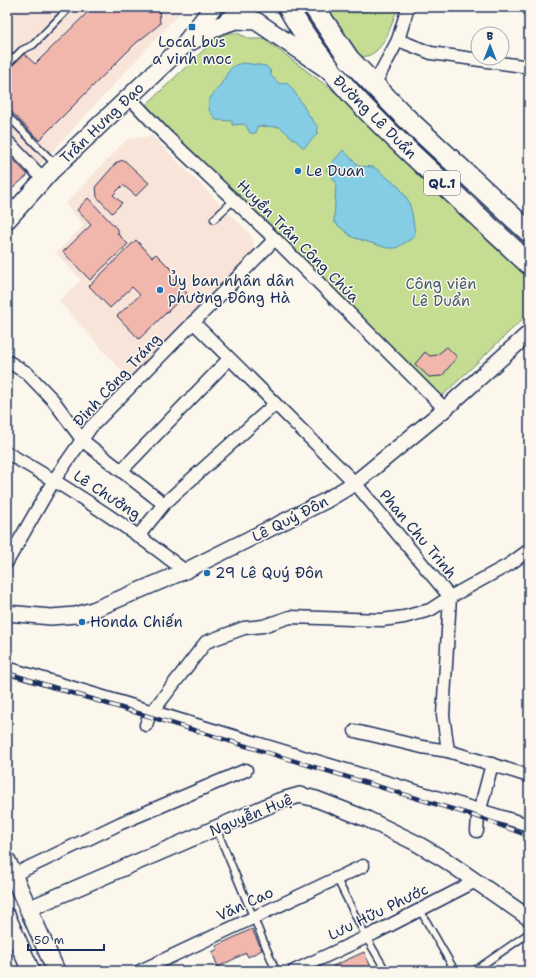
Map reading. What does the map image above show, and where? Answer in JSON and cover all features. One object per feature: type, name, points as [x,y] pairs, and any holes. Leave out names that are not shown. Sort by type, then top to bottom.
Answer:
[{"type":"highway","name":"Đường Lê Duẩn","points":[[288,7],[300,29],[331,72],[386,131],[529,264]]},
{"type":"highway","name":"Đường Lê Duẩn","points":[[314,7],[350,59],[404,116],[529,232]]},
{"type":"highway","points":[[358,101],[374,84]]},
{"type":"main road","points":[[215,13],[250,7]]},
{"type":"main road","points":[[215,13],[236,20],[256,21],[331,72]]},
{"type":"main road","name":"Trần Hưng Đạo","points":[[7,220],[57,166],[183,46],[215,13]]},
{"type":"main road","points":[[10,868],[56,971]]},
{"type":"main road","points":[[28,909],[7,918],[31,971]]},
{"type":"street","points":[[374,84],[398,40],[408,7]]},
{"type":"street","points":[[398,40],[431,53],[529,67]]},
{"type":"street","name":"Huyền Trân Công Chúa","points":[[129,97],[164,134],[275,239],[445,409]]},
{"type":"street","points":[[7,141],[44,180]]},
{"type":"street","name":"Đinh Công Tráng","points":[[7,562],[54,480],[92,427],[275,239]]},
{"type":"street","name":"Phan Chu Trinh","points":[[193,322],[354,483],[450,597],[443,715],[448,751]]},
{"type":"street","name":"Lê Quý Đôn","points":[[7,613],[52,617],[76,615],[93,610],[185,571],[318,505],[354,483],[445,409],[529,334]]},
{"type":"street","points":[[122,470],[229,359]]},
{"type":"street","points":[[7,361],[27,373],[53,400],[83,441],[164,504]]},
{"type":"street","points":[[139,535],[164,504],[275,404]]},
{"type":"street","name":"Lê Chưởng","points":[[7,453],[54,480],[139,535],[185,571]]},
{"type":"street","points":[[146,724],[152,712],[206,642],[244,628],[263,626],[290,617],[382,620],[404,617],[430,610],[450,597],[510,564],[529,550]]},
{"type":"street","points":[[7,668],[481,809],[529,825]]},
{"type":"street","points":[[355,731],[422,747],[448,751],[529,776]]},
{"type":"street","points":[[477,831],[478,817],[492,764]]},
{"type":"street","points":[[10,868],[246,770]]},
{"type":"street","name":"Nguyễn Huệ","points":[[28,909],[279,801],[300,795],[316,799],[360,816],[416,843],[446,860],[529,918]]},
{"type":"street","name":"Văn Cao","points":[[140,971],[363,866]]},
{"type":"street","name":"Lưu Hữu Phước","points":[[294,971],[476,882]]},
{"type":"lane","points":[[7,65],[22,50],[33,45],[70,7]]},
{"type":"lane","points":[[7,115],[57,166]]},
{"type":"lane","points":[[214,219],[234,200]]},
{"type":"lane","points":[[216,828],[276,971]]},
{"type":"lane","points":[[337,879],[366,937],[386,971]]},
{"type":"lane","points":[[420,910],[455,971]]},
{"type":"lane","points":[[474,971],[529,934]]},
{"type":"shaded area","points":[[7,7],[185,7],[39,166],[7,129]]},
{"type":"shaded area","points":[[152,136],[250,234],[254,245],[253,253],[128,378],[59,301],[81,280],[56,253],[84,225],[65,204],[127,139]]},
{"type":"green space","points":[[320,7],[336,7],[345,12],[358,13],[377,7],[398,7],[387,35],[379,48],[367,56],[354,56]]},
{"type":"green space","name":"Công viên Lê Duẩn","points":[[226,33],[237,33],[250,39],[264,39],[335,92],[529,276],[529,313],[442,396],[145,106],[218,36]]},
{"type":"water","points":[[244,63],[266,66],[270,70],[271,76],[280,84],[287,83],[296,93],[318,127],[317,134],[304,148],[280,127],[257,126],[256,133],[250,133],[245,124],[232,125],[232,121],[216,120],[209,110],[209,100],[230,69],[236,65]]},
{"type":"water","points":[[343,150],[359,166],[374,167],[399,187],[408,200],[412,213],[415,234],[413,238],[396,248],[387,248],[352,237],[334,222],[336,182],[326,170]]},
{"type":"building","points":[[24,7],[51,7],[41,10]]},
{"type":"building","points":[[93,7],[159,7],[160,24],[135,44],[39,140],[7,107],[7,70],[23,53],[35,64]]},
{"type":"building","points":[[7,153],[28,175],[7,193]]},
{"type":"building","points":[[124,160],[149,183],[136,196],[123,185],[113,195],[122,203],[112,213],[97,197],[96,186],[117,162]]},
{"type":"building","points":[[88,198],[119,231],[117,233],[128,244],[90,280],[63,252],[91,225],[77,210]]},
{"type":"building","name":"Ủy ban nhân dân phường Đông Hà","points":[[136,240],[152,257],[156,254],[174,272],[170,276],[187,293],[139,339],[117,316],[140,295],[132,287],[110,308],[89,286]]},
{"type":"building","points":[[447,347],[457,357],[442,376],[429,377],[415,364],[425,352],[430,356],[437,355]]},
{"type":"building","points":[[252,929],[262,950],[248,957],[246,953],[218,967],[212,952],[218,949],[216,946]]},
{"type":"building","points":[[364,952],[373,971],[336,971],[333,966]]},
{"type":"railway","points":[[7,673],[478,817],[529,836]]},
{"type":"place","name":"Local bus a vinh moc","points":[[192,27]]},
{"type":"place","name":"Le Duan","points":[[298,171]]},
{"type":"place","name":"Ủy ban nhân dân phường Đông Hà","points":[[160,290]]},
{"type":"place","name":"29 Lê Quý Đôn","points":[[207,573]]},
{"type":"place","name":"Honda Chiến","points":[[82,622]]}]
